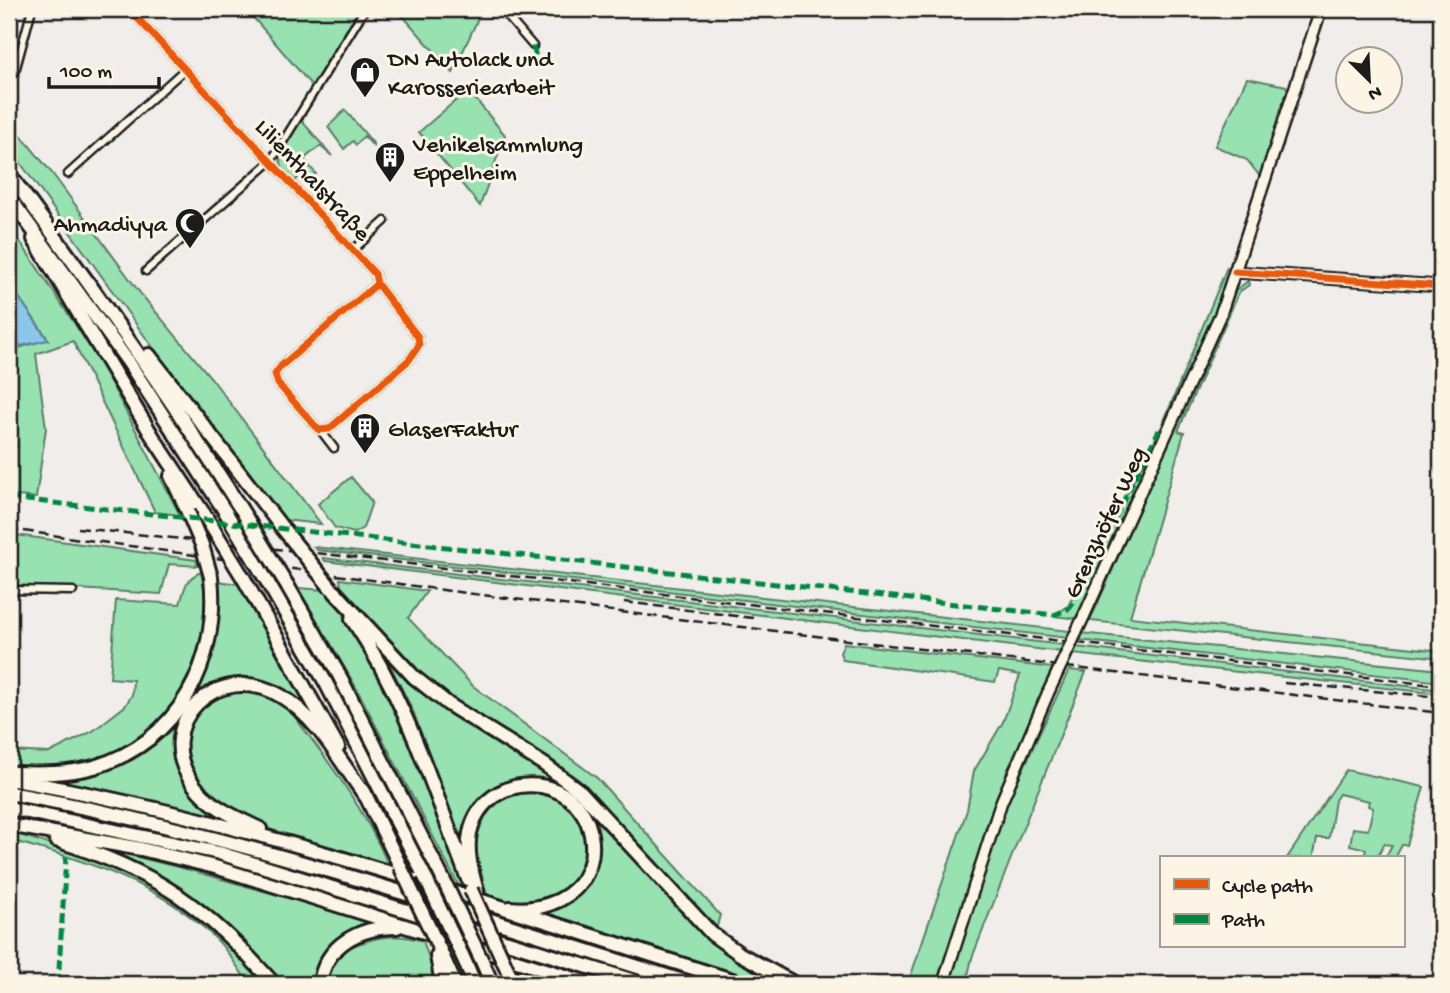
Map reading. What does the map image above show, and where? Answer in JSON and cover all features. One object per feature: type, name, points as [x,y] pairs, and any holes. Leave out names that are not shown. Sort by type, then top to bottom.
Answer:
[{"type":"highway","points":[[9,174],[197,438],[287,585],[338,673],[444,881],[492,984]]},
{"type":"highway","points":[[9,197],[129,363],[268,583],[326,683],[424,875],[475,984]]},
{"type":"highway","points":[[18,208],[42,255],[244,579],[366,797],[455,984]]},
{"type":"highway","points":[[119,325],[135,337],[333,590],[414,677],[448,704],[545,765],[581,792],[712,934],[740,954],[794,984]]},
{"type":"highway","points":[[9,773],[59,773],[93,767],[134,750],[175,715],[196,682],[205,661],[213,611],[211,577],[202,545],[153,437]]},
{"type":"highway","points":[[333,590],[379,659],[401,701],[474,890],[484,907],[514,984]]},
{"type":"highway","points":[[292,843],[222,810],[200,793],[188,776],[180,756],[181,736],[187,717],[205,696],[222,687],[242,684],[258,686],[282,696],[300,709],[312,723],[366,797]]},
{"type":"highway","points":[[9,779],[117,799],[292,843],[484,907],[744,984]]},
{"type":"highway","points":[[474,890],[470,836],[478,814],[494,796],[512,787],[534,784],[562,792],[579,808],[591,833],[592,854],[586,874],[573,890],[556,902],[531,908],[484,907]]},
{"type":"highway","points":[[9,793],[113,814],[242,846],[692,984]]},
{"type":"highway","points":[[9,807],[219,853],[644,984]]},
{"type":"highway","points":[[9,825],[141,849],[215,867],[591,984]]},
{"type":"highway","points":[[9,825],[104,855],[172,889],[219,925],[274,984]]},
{"type":"highway","points":[[320,984],[332,954],[352,936],[379,928],[414,929]]},
{"type":"highway","points":[[436,947],[442,984]]},
{"type":"highway","points":[[563,975],[576,984]]},
{"type":"main road","name":"Grenzhöfer Weg","points":[[943,984],[1001,803],[1048,693],[1191,385],[1235,272],[1321,9]]},
{"type":"main road","points":[[1235,272],[1441,286]]},
{"type":"street","points":[[14,75],[32,9]]},
{"type":"street","name":"Lilienthalstraße","points":[[129,9],[375,274],[377,284],[415,331],[419,345],[414,355],[330,428],[320,430]]},
{"type":"street","points":[[146,271],[271,161],[365,9]]},
{"type":"street","points":[[501,9],[533,46]]},
{"type":"street","points":[[68,174],[185,69]]},
{"type":"street","name":"Lilienthalstraße","points":[[353,250],[385,221]]},
{"type":"street","points":[[334,448],[278,384],[275,374],[377,284]]},
{"type":"street","points":[[9,590],[73,591]]},
{"type":"green space","points":[[246,9],[359,9],[312,86]]},
{"type":"green space","points":[[409,9],[480,9],[453,73],[402,15]]},
{"type":"green space","points":[[1247,78],[1286,86],[1290,94],[1262,179],[1247,160],[1215,146]]},
{"type":"green space","points":[[468,90],[505,135],[480,206],[419,132]]},
{"type":"green space","points":[[345,110],[373,146],[364,136],[356,145],[353,141],[344,149],[328,127]]},
{"type":"green space","points":[[301,120],[332,156],[320,146],[304,159],[316,174],[308,180],[302,174],[295,181],[283,169],[279,156]]},
{"type":"green space","points":[[9,121],[52,173],[140,293],[212,379],[321,524],[284,520],[184,391],[9,147]]},
{"type":"green space","points":[[9,225],[100,362],[180,515],[155,512],[73,341],[36,354],[46,428],[36,498],[9,495],[9,450],[18,446],[9,424],[9,343],[12,350],[48,339],[9,283]]},
{"type":"green space","points":[[1227,267],[1233,269],[1200,357],[1079,619],[1054,616],[1068,606],[1162,426]]},
{"type":"green space","points":[[1248,281],[1249,285],[1239,292],[1178,431],[1184,433],[1130,617],[1441,651],[1441,658],[1090,621],[1235,291]]},
{"type":"green space","points":[[351,477],[372,502],[363,528],[354,533],[335,528],[318,504]]},
{"type":"green space","points":[[9,534],[196,560],[198,566],[169,564],[161,594],[9,585]]},
{"type":"green space","points":[[314,547],[1070,631],[1068,638],[317,550]]},
{"type":"green space","points":[[323,558],[1064,645],[1061,652],[325,561]]},
{"type":"green space","points":[[201,572],[207,615],[204,641],[192,672],[160,720],[140,737],[93,760],[39,767],[9,766],[9,751],[49,753],[93,731],[125,706],[132,695],[133,680],[110,678],[116,600],[180,604],[188,581]]},
{"type":"green space","points":[[340,579],[427,591],[408,618],[473,686],[597,778],[720,915],[713,941],[785,984],[762,984],[532,913],[562,905],[574,883],[543,899],[533,901],[488,899],[475,849],[478,825],[463,850],[413,711],[386,657],[412,683],[385,641],[341,588]]},
{"type":"green space","points":[[217,581],[239,584],[316,719],[287,694],[271,686],[351,795],[389,867],[312,845],[262,825],[216,798],[197,780],[231,821],[53,780],[97,771],[176,720],[198,687],[213,650],[219,618]]},
{"type":"green space","points":[[298,588],[325,590],[358,629],[383,674],[467,887],[458,885],[357,689]]},
{"type":"green space","points":[[1080,633],[1441,670],[1441,682],[1079,640]]},
{"type":"green space","points":[[844,643],[1053,668],[985,829],[992,836],[1069,670],[1086,672],[972,958],[966,984],[908,984],[967,810],[974,771],[1003,722],[1020,675],[999,671],[995,682],[843,660],[840,653]]},
{"type":"green space","points":[[1076,647],[1441,690],[1441,694],[1072,654]]},
{"type":"green space","points":[[1346,770],[1424,787],[1407,845],[1402,845],[1396,856],[1386,856],[1392,845],[1384,844],[1378,856],[1364,856],[1366,849],[1350,845],[1353,828],[1368,830],[1373,808],[1368,806],[1369,801],[1339,794],[1335,800],[1329,838],[1317,838],[1313,856],[1288,856]]},
{"type":"green space","points":[[9,832],[106,863],[152,884],[194,912],[266,984],[250,984],[220,943],[170,902],[92,865],[9,840]]},
{"type":"green space","points":[[108,850],[190,870],[379,924],[340,940],[348,948],[385,937],[423,941],[438,984],[282,984],[241,941],[203,907]]},
{"type":"water","points":[[9,283],[48,340],[20,346],[9,319]]},
{"type":"railway","points":[[78,528],[325,554],[1441,686]]},
{"type":"railway","points":[[9,529],[450,591],[1441,713]]},
{"type":"railway","points":[[624,602],[753,618]]},
{"type":"railway","points":[[1284,683],[1441,697]]},
{"type":"marked path","points":[[533,46],[536,57]]},
{"type":"marked path","points":[[9,498],[1054,615],[1070,608],[1159,430]]},
{"type":"marked path","points":[[58,984],[66,857]]},
{"type":"cycle path","points":[[129,9],[375,274],[377,284],[418,337],[419,345],[409,360],[329,429],[319,430],[278,384],[275,374],[377,284]]},
{"type":"cycle path","points":[[1235,272],[1441,286]]},
{"type":"place","name":"DN Autolack und Karosseriearbeit","points":[[365,99]]},
{"type":"place","name":"Vehikelsammlung Eppelheim","points":[[390,184]]},
{"type":"place","name":"Ahmadiyya","points":[[190,250]]},
{"type":"place","name":"GlaserFaktur","points":[[365,455]]}]
